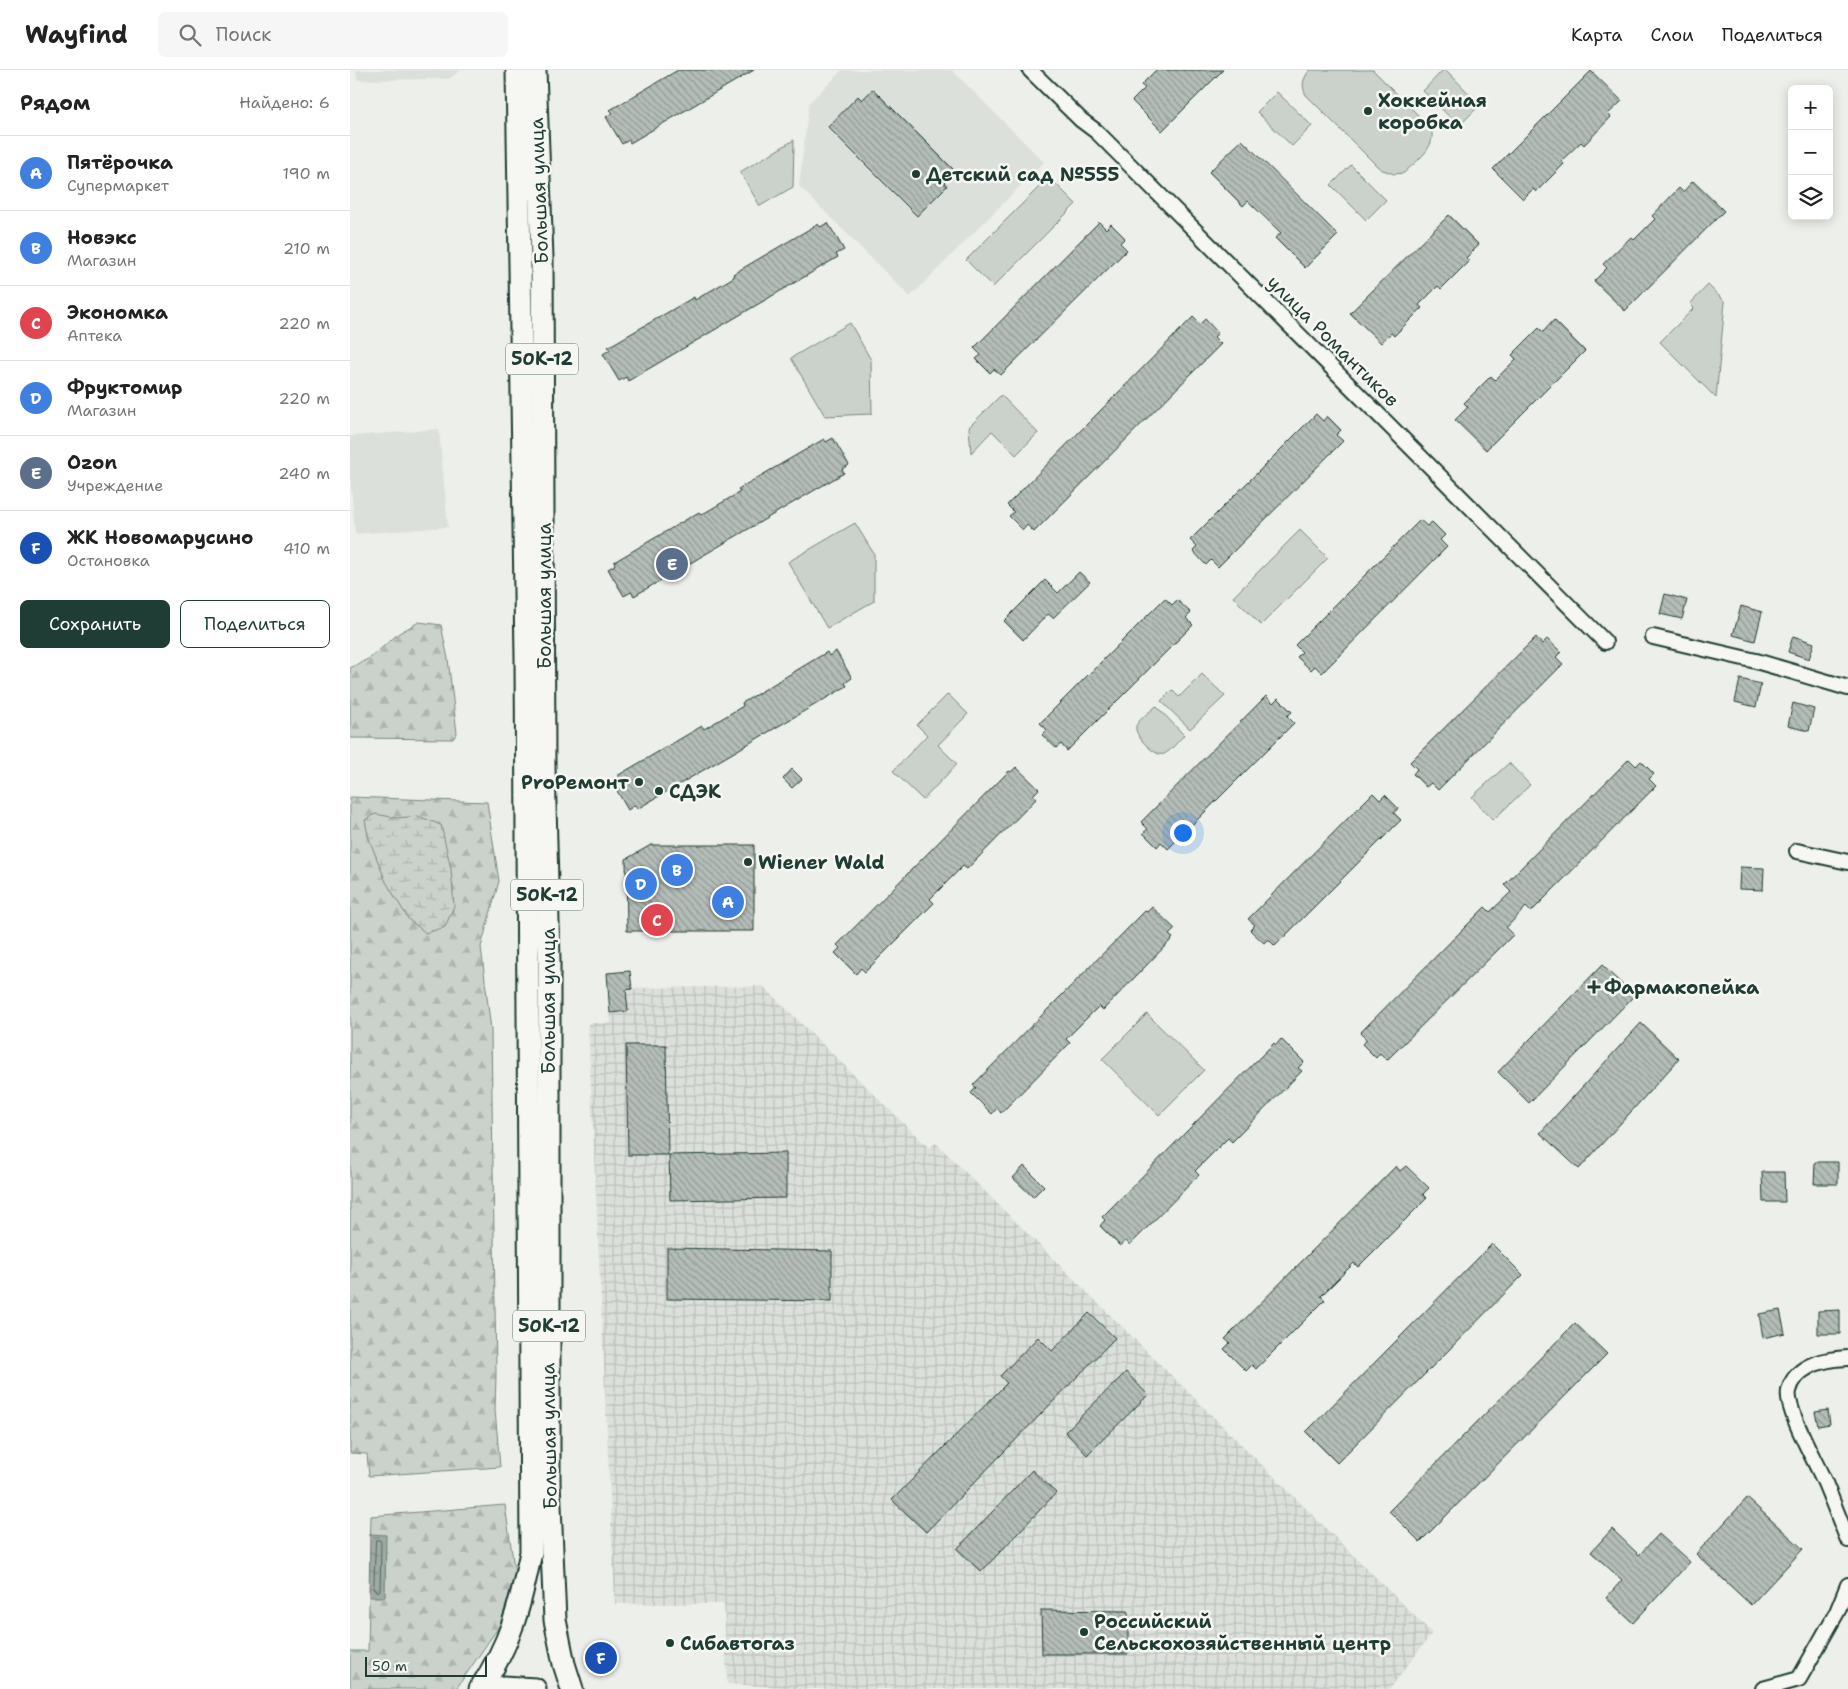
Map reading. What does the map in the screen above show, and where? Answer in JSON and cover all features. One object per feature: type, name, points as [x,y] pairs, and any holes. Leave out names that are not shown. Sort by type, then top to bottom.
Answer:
[{"type":"main road","name":"Большая улица","points":[[480,1689],[494,1668],[506,1644],[522,1596],[531,1552],[535,765],[524,528],[517,70]]},
{"type":"main road","name":"Большая улица","points":[[535,70],[542,258],[544,648],[535,765],[546,830],[549,1482],[556,1620],[564,1664],[572,1689]]},
{"type":"main road","points":[[497,1689],[504,1687],[535,1689]]},
{"type":"street","name":"улица Романтиков","points":[[1030,70],[1081,120],[1097,132],[1606,642]]},
{"type":"street","points":[[1653,636],[1756,661],[1848,688]]},
{"type":"street","points":[[1797,851],[1848,862]]},
{"type":"street","points":[[1848,1358],[1836,1358],[1811,1365],[1795,1377],[1788,1392],[1794,1416],[1848,1540]]},
{"type":"street","points":[[1764,1689],[1799,1679],[1837,1612],[1848,1585]]},
{"type":"shaded area","points":[[356,70],[461,70],[449,79],[357,80]]},
{"type":"shaded area","name":"Детский сад №555","points":[[842,70],[952,70],[1044,162],[910,297],[799,186],[809,103]]},
{"type":"shaded area","points":[[439,429],[448,527],[355,534],[350,475],[350,436]]},
{"type":"shaded area","points":[[763,986],[929,1148],[936,1143],[1432,1633],[1390,1689],[779,1689],[778,1687],[727,1684],[724,1604],[615,1604],[588,1023],[611,1023],[607,996],[637,988]]},
{"type":"green space","name":"Хоккейная коробка","points":[[1310,70],[1373,70],[1431,128],[1432,135],[1429,148],[1404,173],[1394,174],[1380,169],[1306,95],[1304,82]]},
{"type":"green space","points":[[1443,70],[1446,70],[1480,105],[1459,126],[1423,91]]},
{"type":"green space","points":[[1277,92],[1312,126],[1292,146],[1257,112]]},
{"type":"green space","points":[[794,140],[793,187],[760,206],[740,172]]},
{"type":"green space","points":[[1351,165],[1386,200],[1366,220],[1331,185]]},
{"type":"green space","points":[[1049,177],[1076,204],[993,287],[966,260]]},
{"type":"green space","points":[[1708,285],[1725,302],[1716,398],[1660,342],[1694,308],[1690,304]]},
{"type":"green space","points":[[850,323],[871,360],[872,414],[825,416],[791,358]]},
{"type":"green space","points":[[1001,395],[1038,433],[1016,455],[992,431],[971,453],[969,427]]},
{"type":"green space","points":[[855,523],[874,554],[874,601],[827,628],[788,562]]},
{"type":"green space","points":[[1300,530],[1328,558],[1261,625],[1233,597]]},
{"type":"green space","points":[[419,622],[441,625],[448,659],[457,733],[453,739],[350,738],[350,668],[370,658],[399,633]]},
{"type":"green space","points":[[1202,674],[1225,696],[1190,729],[1161,701],[1172,690],[1179,697]]},
{"type":"green space","points":[[948,694],[968,714],[938,745],[957,764],[923,800],[893,771],[927,735],[917,725]]},
{"type":"green space","points":[[1156,706],[1184,735],[1164,754],[1156,753],[1146,745],[1136,730],[1136,726],[1140,721]]},
{"type":"green space","points":[[1509,763],[1530,785],[1493,820],[1472,797]]},
{"type":"green space","points":[[350,797],[487,802],[499,881],[481,947],[491,1030],[495,1410],[500,1467],[369,1476],[367,1454],[350,1453]]},
{"type":"green space","points":[[375,814],[397,818],[418,816],[441,825],[451,869],[454,906],[445,927],[426,933],[409,920],[386,882],[368,836],[365,820]]},
{"type":"green space","points":[[1147,1014],[1204,1070],[1159,1115],[1102,1059]]},
{"type":"green space","points":[[505,1505],[515,1574],[500,1625],[456,1689],[350,1689],[350,1651],[368,1651],[371,1516]]},
{"type":"water","points":[[370,1534],[386,1535],[385,1597],[369,1597]]},
{"type":"building","points":[[678,70],[754,70],[630,143],[629,140],[622,144],[606,117],[613,113],[610,110]]},
{"type":"building","points":[[1156,70],[1223,70],[1162,131],[1132,101],[1145,88],[1141,85]]},
{"type":"building","points":[[1591,71],[1622,101],[1608,114],[1611,117],[1584,145],[1581,142],[1561,161],[1564,164],[1536,192],[1533,189],[1523,199],[1493,169]]},
{"type":"building","points":[[873,89],[955,171],[944,182],[947,186],[917,216],[828,127],[858,96],[862,100]]},
{"type":"building","points":[[1242,140],[1338,235],[1305,268],[1275,238],[1281,233],[1248,201],[1243,206],[1209,172]]},
{"type":"building","points":[[1693,181],[1724,211],[1625,311],[1594,281],[1607,268],[1603,264],[1631,237],[1634,240],[1655,219],[1652,216],[1679,188],[1683,192]]},
{"type":"building","points":[[1449,215],[1479,245],[1466,258],[1469,261],[1441,289],[1438,286],[1419,305],[1422,308],[1394,336],[1391,333],[1381,343],[1350,313]]},
{"type":"building","points":[[1099,222],[1106,229],[1111,224],[1125,238],[1120,243],[1127,250],[1001,375],[994,369],[990,373],[976,359],[981,355],[974,348]]},
{"type":"building","points":[[828,223],[844,250],[836,254],[838,257],[628,381],[626,377],[619,381],[603,354],[610,350],[608,347],[694,297],[695,300],[734,277],[733,274],[818,224],[820,227]]},
{"type":"building","points":[[1193,317],[1200,324],[1205,319],[1218,333],[1214,337],[1221,344],[1034,532],[1027,525],[1023,530],[1009,516],[1014,512],[1007,505]]},
{"type":"building","points":[[1554,320],[1585,351],[1486,450],[1455,420],[1468,407],[1464,403],[1491,376],[1495,380],[1516,359],[1512,355],[1539,328],[1543,332]]},
{"type":"building","points":[[1316,414],[1323,421],[1327,416],[1341,430],[1336,435],[1343,441],[1218,567],[1211,560],[1206,565],[1193,551],[1197,547],[1190,540]]},
{"type":"building","points":[[833,438],[849,465],[842,469],[844,473],[634,596],[631,592],[624,596],[608,569],[615,565],[614,562],[699,512],[701,515],[740,492],[738,489],[824,439],[826,442]]},
{"type":"building","points":[[1420,520],[1427,526],[1432,522],[1445,535],[1440,540],[1447,547],[1322,673],[1315,666],[1311,670],[1297,657],[1302,652],[1295,645]]},
{"type":"building","points":[[1079,572],[1090,582],[1053,618],[1048,614],[1023,640],[1004,621],[1045,580],[1058,593]]},
{"type":"building","points":[[1665,594],[1687,600],[1682,619],[1660,614]]},
{"type":"building","points":[[1165,598],[1172,605],[1177,600],[1191,613],[1186,618],[1193,625],[1067,751],[1061,744],[1056,748],[1042,735],[1047,730],[1040,723]]},
{"type":"building","points":[[1741,606],[1762,612],[1755,641],[1733,635]]},
{"type":"building","points":[[1793,636],[1814,643],[1809,659],[1788,652]]},
{"type":"building","points":[[1536,637],[1542,644],[1547,639],[1561,652],[1556,657],[1563,664],[1438,790],[1431,783],[1426,787],[1413,774],[1417,769],[1410,762]]},
{"type":"building","points":[[836,651],[852,678],[845,683],[847,686],[637,809],[635,805],[628,810],[612,782],[619,778],[617,776],[702,726],[704,729],[743,706],[742,703],[827,652],[829,656]]},
{"type":"building","points":[[1740,679],[1761,684],[1756,707],[1735,702]]},
{"type":"building","points":[[1266,696],[1273,703],[1278,698],[1292,712],[1287,716],[1294,723],[1168,849],[1161,842],[1157,847],[1143,833],[1148,829],[1141,822]]},
{"type":"building","points":[[1793,703],[1814,709],[1809,731],[1788,726]]},
{"type":"building","points":[[1629,759],[1636,766],[1641,761],[1654,774],[1649,779],[1656,786],[1531,912],[1526,907],[1506,928],[1513,935],[1387,1060],[1380,1053],[1376,1058],[1362,1044],[1367,1040],[1360,1033],[1485,907],[1490,912],[1511,892],[1504,885]]},
{"type":"building","points":[[1016,767],[1039,789],[1033,795],[1037,798],[967,869],[963,866],[930,899],[934,903],[865,972],[861,968],[856,974],[835,953],[840,948],[837,945],[1009,771],[1011,772]]},
{"type":"building","points":[[792,769],[802,779],[792,788],[783,779]]},
{"type":"building","points":[[1373,793],[1380,800],[1385,795],[1398,808],[1394,813],[1401,820],[1275,946],[1268,939],[1264,943],[1250,930],[1255,925],[1248,919]]},
{"type":"building","points":[[651,845],[754,845],[754,931],[627,931],[626,859]]},
{"type":"building","points":[[1740,867],[1764,868],[1763,890],[1739,889]]},
{"type":"building","points":[[1152,907],[1175,929],[1169,935],[1173,938],[1103,1010],[1099,1006],[1066,1039],[1070,1043],[1001,1113],[997,1108],[992,1114],[971,1093],[976,1088],[973,1085],[1145,911],[1147,912]]},
{"type":"building","points":[[1602,965],[1634,996],[1529,1103],[1498,1072]]},
{"type":"building","points":[[630,971],[632,989],[626,990],[628,1011],[610,1013],[607,973]]},
{"type":"building","points":[[1641,1023],[1679,1059],[1579,1169],[1540,1133]]},
{"type":"building","points":[[1281,1039],[1304,1062],[1298,1068],[1302,1071],[1232,1142],[1228,1138],[1195,1171],[1199,1175],[1130,1245],[1126,1241],[1120,1246],[1100,1226],[1105,1220],[1102,1217],[1274,1043],[1276,1045]]},
{"type":"building","points":[[626,1045],[666,1045],[668,1155],[628,1155]]},
{"type":"building","points":[[786,1153],[786,1198],[670,1200],[669,1155]]},
{"type":"building","points":[[1815,1162],[1838,1162],[1838,1184],[1814,1184]]},
{"type":"building","points":[[1024,1166],[1044,1186],[1033,1197],[1013,1178]]},
{"type":"building","points":[[1396,1166],[1400,1171],[1406,1166],[1429,1188],[1423,1194],[1427,1198],[1358,1267],[1354,1263],[1321,1296],[1325,1300],[1256,1369],[1252,1365],[1246,1371],[1224,1349],[1230,1343],[1225,1339]]},
{"type":"building","points":[[1762,1172],[1784,1172],[1785,1202],[1763,1202]]},
{"type":"building","points":[[1492,1244],[1523,1275],[1337,1463],[1306,1432]]},
{"type":"building","points":[[667,1248],[832,1251],[832,1301],[667,1299]]},
{"type":"building","points":[[1780,1310],[1785,1333],[1763,1338],[1759,1314]]},
{"type":"building","points":[[1840,1310],[1840,1334],[1818,1334],[1818,1311]]},
{"type":"building","points":[[1089,1313],[1115,1338],[926,1532],[892,1500],[1007,1383],[1000,1376],[1038,1337],[1052,1351]]},
{"type":"building","points":[[1575,1323],[1607,1354],[1420,1542],[1389,1511]]},
{"type":"building","points":[[1126,1372],[1148,1395],[1087,1455],[1065,1432]]},
{"type":"building","points":[[1828,1410],[1830,1424],[1818,1426],[1815,1412]]},
{"type":"building","points":[[1032,1470],[1056,1493],[981,1572],[957,1549]]},
{"type":"building","points":[[1747,1498],[1803,1549],[1751,1605],[1696,1554]]},
{"type":"building","points":[[1612,1529],[1639,1555],[1659,1534],[1690,1562],[1633,1623],[1606,1598],[1622,1580],[1591,1552]]},
{"type":"building","points":[[1041,1610],[1128,1611],[1128,1654],[1042,1654]]},
{"type":"place","name":"Хоккейная коробка","points":[[1368,111]]},
{"type":"place","name":"Детский сад №555","points":[[916,174]]},
{"type":"place","name":"Ozon","points":[[672,564]]},
{"type":"place","name":"ProРемонт","points":[[639,782]]},
{"type":"place","name":"СДЭК","points":[[659,791]]},
{"type":"place","name":"Wiener Wald","points":[[748,862]]},
{"type":"place","name":"Новэкс","points":[[677,870]]},
{"type":"place","name":"Фруктомир","points":[[641,884]]},
{"type":"place","name":"Пятёрочка","points":[[728,902]]},
{"type":"place","name":"Экономка","points":[[657,920]]},
{"type":"place","name":"Фармакопейка","points":[[1594,987]]},
{"type":"place","name":"Российский Сельскохозяйственный центр","points":[[1084,1632]]},
{"type":"place","name":"Сибавтогаз","points":[[670,1643]]},
{"type":"place","name":"ЖК Новомарусино","points":[[601,1658]]}]
